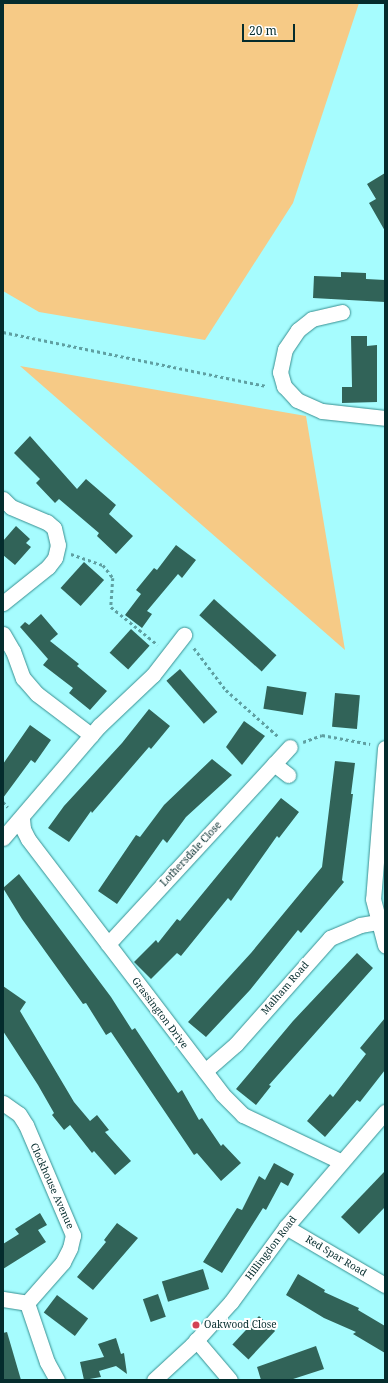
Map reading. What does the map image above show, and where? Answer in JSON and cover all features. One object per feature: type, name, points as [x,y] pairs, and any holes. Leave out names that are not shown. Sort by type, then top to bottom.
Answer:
[{"type":"street","points":[[342,312],[312,319],[294,336],[285,349],[280,372],[284,386],[297,400],[322,411],[385,418]]},
{"type":"street","points":[[3,499],[11,507],[47,522],[54,528],[57,536],[55,558],[48,567],[3,603]]},
{"type":"street","points":[[3,634],[23,678],[37,694],[91,735]]},
{"type":"street","points":[[3,838],[22,819],[91,735],[153,675],[184,635]]},
{"type":"street","name":"Lothersdale Close","points":[[108,944],[290,747]]},
{"type":"street","points":[[382,747],[374,900],[377,922],[385,945]]},
{"type":"street","points":[[274,764],[288,775]]},
{"type":"street","name":"Grassington Drive","points":[[22,819],[22,828],[28,839],[204,1071],[243,1115],[340,1161]]},
{"type":"street","name":"Malham Road","points":[[204,1071],[236,1044],[330,938],[360,925],[377,922]]},
{"type":"street","name":"Clockhouse Avenue","points":[[3,1103],[19,1114],[26,1125],[73,1235],[70,1248],[63,1262],[27,1303]]},
{"type":"street","name":"Hillingdon Road","points":[[154,1380],[196,1340],[231,1302],[286,1227],[340,1161],[385,1112]]},
{"type":"street","name":"Red Spar Road","points":[[286,1227],[385,1285]]},
{"type":"street","points":[[3,1299],[27,1303],[47,1362],[57,1380]]},
{"type":"street","points":[[196,1340],[230,1380]]},
{"type":"path","points":[[3,332],[287,390]]},
{"type":"path","points":[[57,549],[103,564],[113,578],[111,607],[170,654]]},
{"type":"path","points":[[184,635],[226,690],[290,747],[322,735],[382,747]]},
{"type":"shaded area","points":[[3,3],[359,3],[293,203],[205,340],[39,312],[3,291]]},
{"type":"shaded area","points":[[20,366],[306,416],[345,650]]},
{"type":"building","points":[[385,173],[385,231],[369,203],[376,199],[367,184]]},
{"type":"building","points":[[341,272],[366,273],[366,279],[385,280],[385,302],[313,298],[314,276],[341,277]]},
{"type":"building","points":[[351,336],[367,336],[367,346],[377,345],[377,402],[342,403],[342,387],[352,387]]},
{"type":"building","points":[[30,436],[77,489],[86,479],[116,505],[109,514],[133,536],[116,554],[97,536],[99,533],[59,499],[55,503],[36,483],[40,479],[14,453]]},
{"type":"building","points":[[16,526],[30,539],[26,543],[31,547],[15,565],[3,555],[3,541]]},
{"type":"building","points":[[176,545],[196,560],[182,578],[178,574],[147,611],[152,614],[142,628],[125,615],[141,594],[136,590],[154,568],[157,570]]},
{"type":"building","points":[[84,562],[104,580],[81,606],[61,588]]},
{"type":"building","points":[[214,599],[276,655],[262,672],[199,615]]},
{"type":"building","points":[[41,614],[58,634],[50,641],[79,664],[77,666],[107,691],[90,710],[69,693],[73,688],[43,665],[48,659],[20,627],[25,622],[29,625]]},
{"type":"building","points":[[131,629],[150,646],[128,670],[110,653]]},
{"type":"building","points":[[180,669],[217,712],[204,724],[166,681]]},
{"type":"building","points":[[267,686],[307,692],[303,715],[263,709]]},
{"type":"building","points":[[335,693],[360,695],[357,729],[332,727]]},
{"type":"building","points":[[149,709],[170,726],[151,749],[149,747],[92,813],[91,811],[69,842],[48,828],[64,806],[122,743]]},
{"type":"building","points":[[244,721],[265,736],[242,765],[226,747]]},
{"type":"building","points":[[30,725],[51,740],[35,763],[31,760],[3,798],[3,764]]},
{"type":"building","points":[[212,759],[232,775],[186,817],[167,843],[163,839],[117,904],[98,891],[136,835],[140,837],[164,805]]},
{"type":"building","points":[[335,761],[355,763],[351,794],[353,794],[342,880],[344,882],[301,933],[298,930],[250,990],[206,1037],[188,1022],[251,953],[322,867]]},
{"type":"building","points":[[281,798],[299,812],[279,838],[277,836],[231,901],[228,898],[181,956],[177,953],[151,979],[134,962],[156,940],[158,943],[177,919],[180,921]]},
{"type":"building","points":[[19,874],[111,997],[132,1030],[135,1028],[178,1093],[182,1090],[199,1120],[202,1118],[221,1146],[223,1144],[241,1163],[221,1181],[197,1153],[194,1155],[111,1032],[106,1035],[86,1003],[83,1004],[22,919],[3,888]]},
{"type":"building","points":[[357,953],[373,968],[269,1085],[271,1086],[256,1105],[236,1089],[293,1021]]},
{"type":"building","points":[[3,986],[26,1002],[20,1011],[74,1102],[90,1121],[97,1115],[109,1130],[105,1132],[131,1161],[115,1175],[94,1151],[92,1153],[70,1125],[64,1130],[52,1115],[54,1113],[38,1085],[3,1031]]},
{"type":"building","points":[[385,1018],[385,1070],[360,1102],[357,1100],[325,1137],[307,1121],[330,1094],[333,1097],[366,1054],[360,1048]]},
{"type":"building","points":[[274,1163],[294,1174],[288,1186],[281,1182],[266,1210],[263,1208],[222,1273],[203,1262],[237,1208],[242,1210],[259,1176],[265,1180]]},
{"type":"building","points":[[385,1171],[385,1207],[359,1234],[341,1217]]},
{"type":"building","points":[[40,1213],[47,1225],[38,1230],[46,1242],[3,1269],[3,1244],[19,1234],[15,1229]]},
{"type":"building","points":[[117,1223],[138,1238],[93,1290],[77,1277],[106,1242],[104,1240]]},
{"type":"building","points":[[203,1269],[209,1289],[168,1302],[162,1282]]},
{"type":"building","points":[[298,1274],[325,1290],[324,1292],[359,1308],[358,1310],[385,1326],[385,1353],[353,1334],[356,1332],[324,1318],[286,1295]]},
{"type":"building","points":[[158,1294],[166,1317],[151,1322],[143,1299]]},
{"type":"building","points":[[57,1295],[88,1318],[75,1336],[44,1313]]},
{"type":"building","points":[[259,1316],[275,1331],[248,1360],[232,1345]]},
{"type":"building","points":[[7,1332],[21,1380],[3,1380],[3,1333]]},
{"type":"building","points":[[116,1338],[121,1354],[124,1353],[127,1374],[116,1366],[99,1371],[101,1377],[84,1380],[80,1362],[104,1357],[98,1344]]},
{"type":"building","points":[[316,1346],[324,1369],[290,1380],[261,1380],[257,1367]]},
{"type":"place","name":"Oakwood Close","points":[[196,1325]]}]
